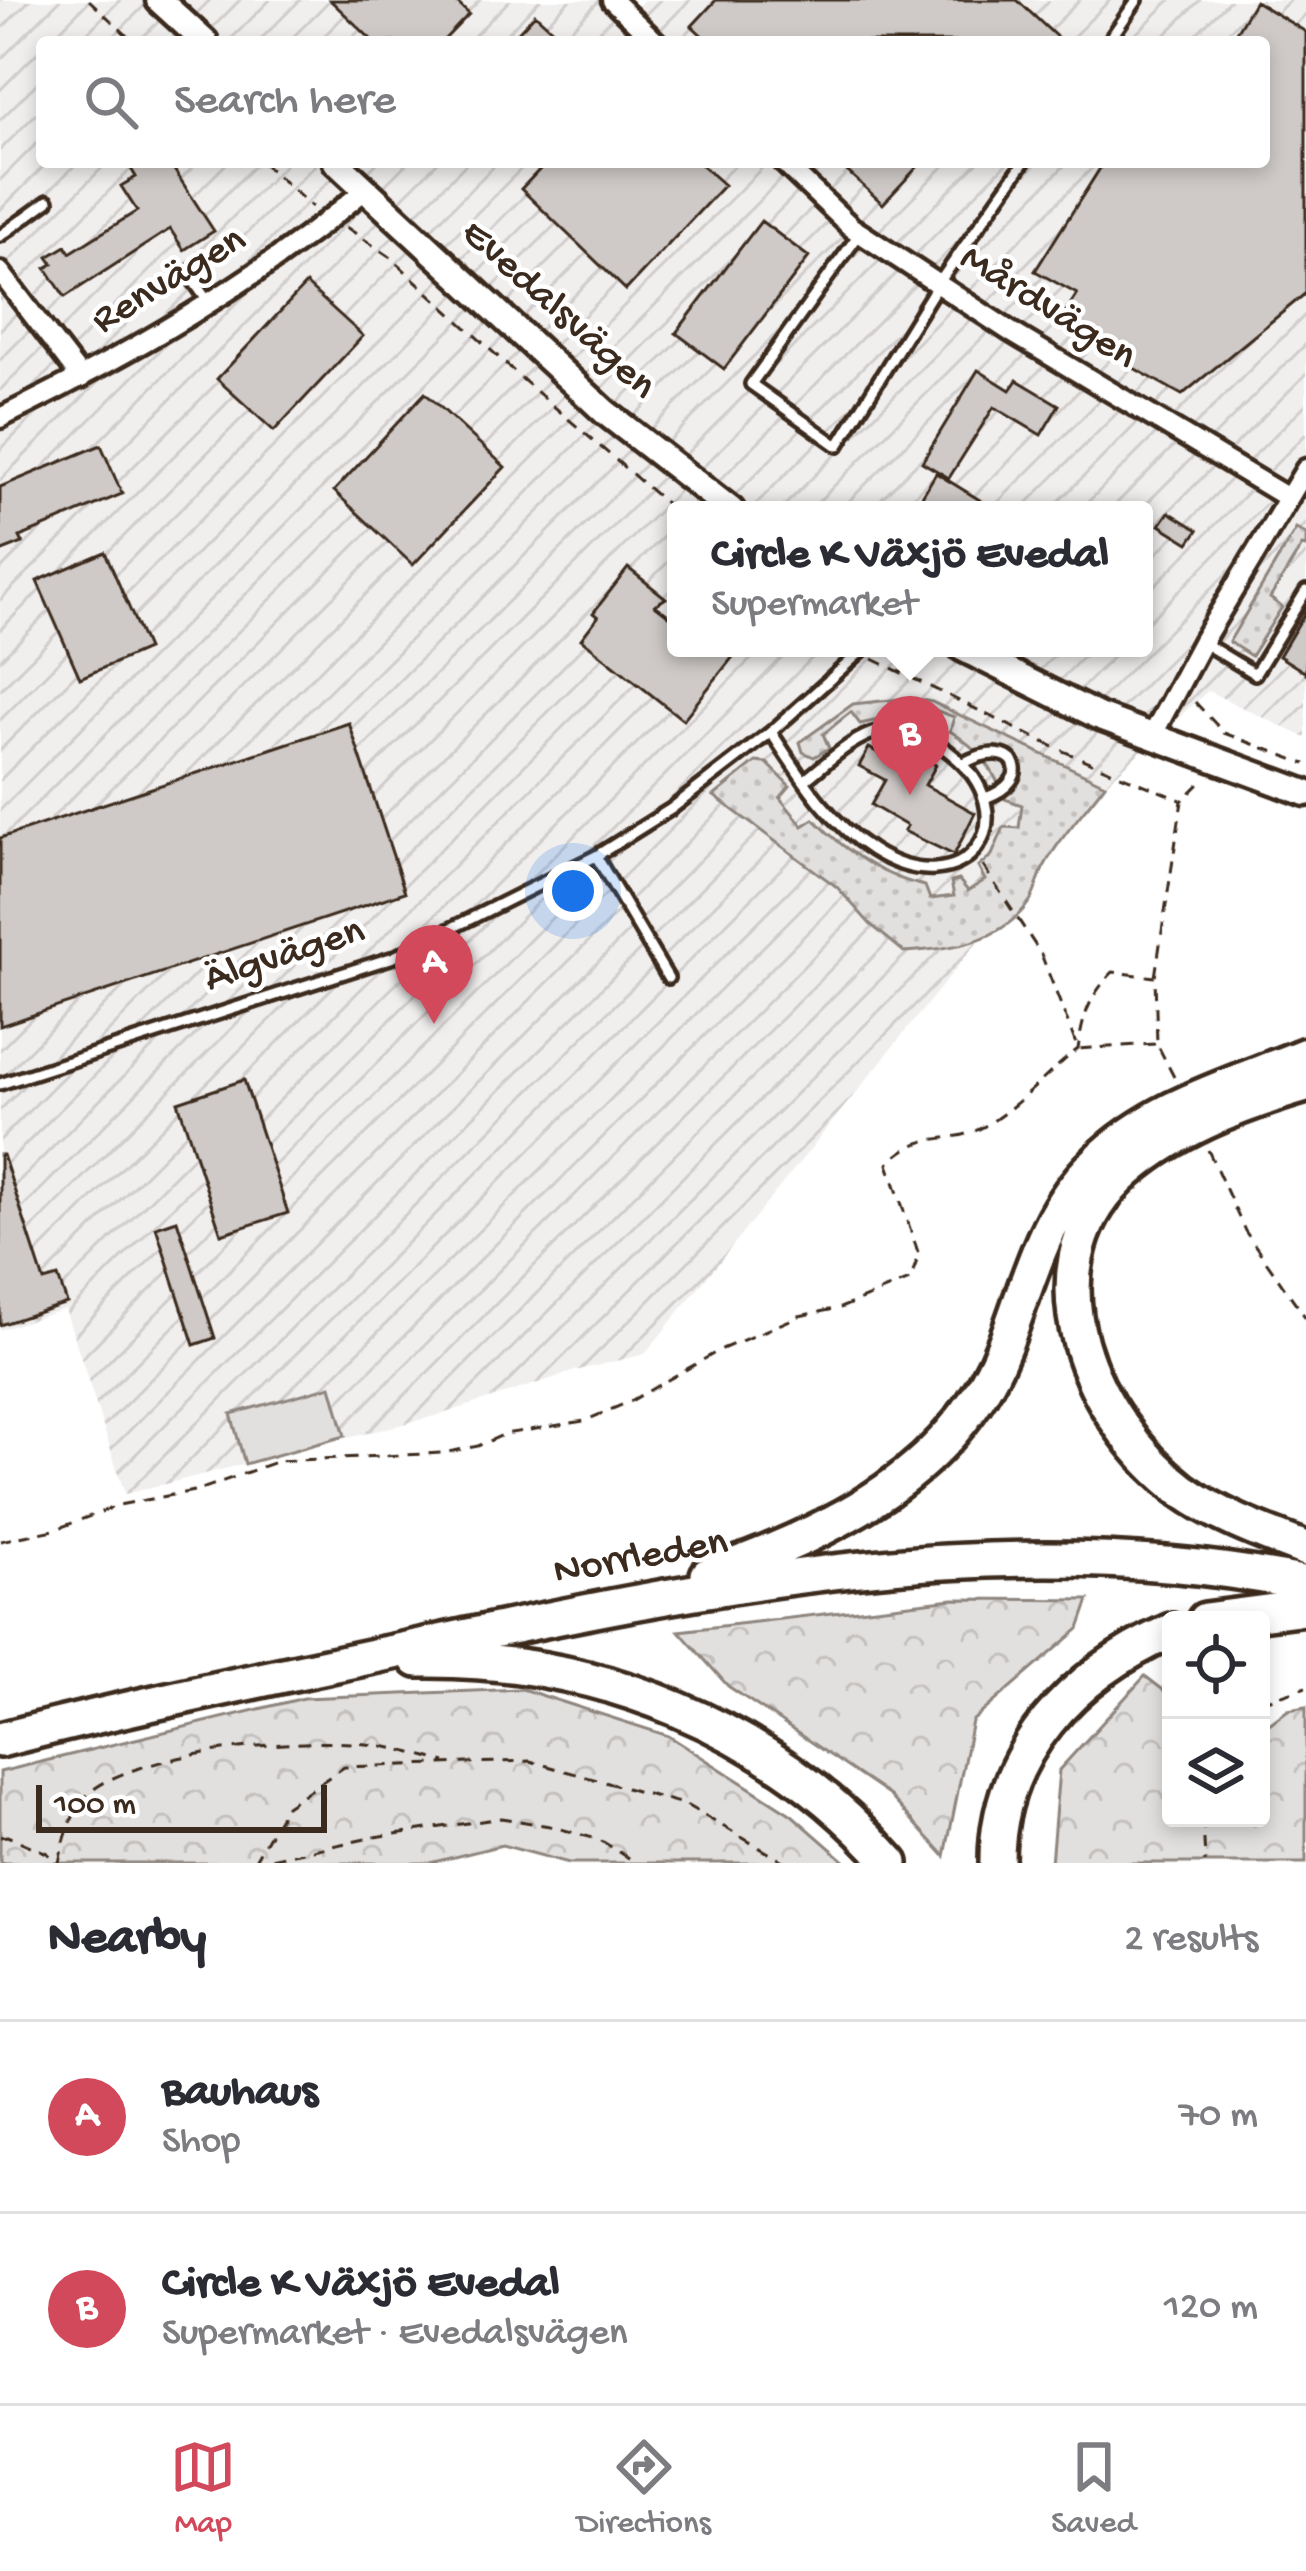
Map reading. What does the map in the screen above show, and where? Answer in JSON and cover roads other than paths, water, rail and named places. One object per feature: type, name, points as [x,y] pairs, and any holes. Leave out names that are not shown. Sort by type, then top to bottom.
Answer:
[{"type":"highway","points":[[708,1575],[768,1554],[855,1512],[925,1464],[976,1403],[1006,1341],[1046,1228],[1086,1172],[1119,1142],[1162,1114],[1306,1055]]},
{"type":"highway","points":[[1306,1085],[1168,1141],[1115,1183],[1082,1243],[1072,1299],[1087,1366],[1138,1447],[1183,1490],[1262,1532],[1306,1549]]},
{"type":"highway","name":"Norrleden","points":[[0,1720],[265,1657],[708,1575],[902,1550],[1071,1541],[1154,1545],[1306,1564]]},
{"type":"highway","name":"Norrleden","points":[[0,1739],[613,1607],[903,1565],[1071,1558],[1217,1568],[1306,1584]]},
{"type":"highway","points":[[1270,1612],[1306,1607]]},
{"type":"highway","points":[[997,1863],[1002,1806],[1023,1756],[1041,1730],[1085,1681],[1128,1651],[1162,1635]]},
{"type":"highway","points":[[331,1665],[422,1659],[498,1663],[626,1687],[748,1742],[797,1774],[891,1863]]},
{"type":"street","points":[[159,0],[198,36]]},
{"type":"street","points":[[612,0],[650,36]]},
{"type":"street","name":"Evedalsvägen","points":[[343,168],[604,412],[719,501]]},
{"type":"street","name":"Mårdvägen","points":[[789,168],[860,233],[1297,504]]},
{"type":"street","name":"Renvägen","points":[[0,418],[81,378],[269,266],[366,189]]},
{"type":"street","points":[[0,272],[81,378]]},
{"type":"street","points":[[1151,736],[1202,642],[1297,504],[1306,469]]},
{"type":"street","points":[[979,657],[1059,699],[1306,793]]},
{"type":"street","points":[[1212,760],[1306,807]]},
{"type":"lane","points":[[1112,36],[1138,0]]},
{"type":"lane","points":[[860,233],[752,385],[838,446],[938,284],[1020,168]]},
{"type":"lane","points":[[0,236],[48,201]]},
{"type":"lane","points":[[188,272],[209,303]]},
{"type":"lane","points":[[1202,642],[1255,674],[1306,591]]},
{"type":"lane","name":"Älgvägen","points":[[0,1084],[394,957],[596,856],[671,809],[771,732],[856,657]]},
{"type":"lane","points":[[771,732],[804,781],[840,825],[887,858],[940,871],[959,865],[974,853],[989,815],[985,798],[964,763],[921,734],[878,731],[804,781]]},
{"type":"lane","points":[[964,763],[991,752],[1006,755],[1012,762],[1010,784],[985,798]]},
{"type":"lane","points":[[596,856],[668,978]]},
{"type":"place","name":"Circle K Växjö Evedal","points":[[910,795]]},
{"type":"place","name":"Bauhaus","points":[[434,1024]]}]
